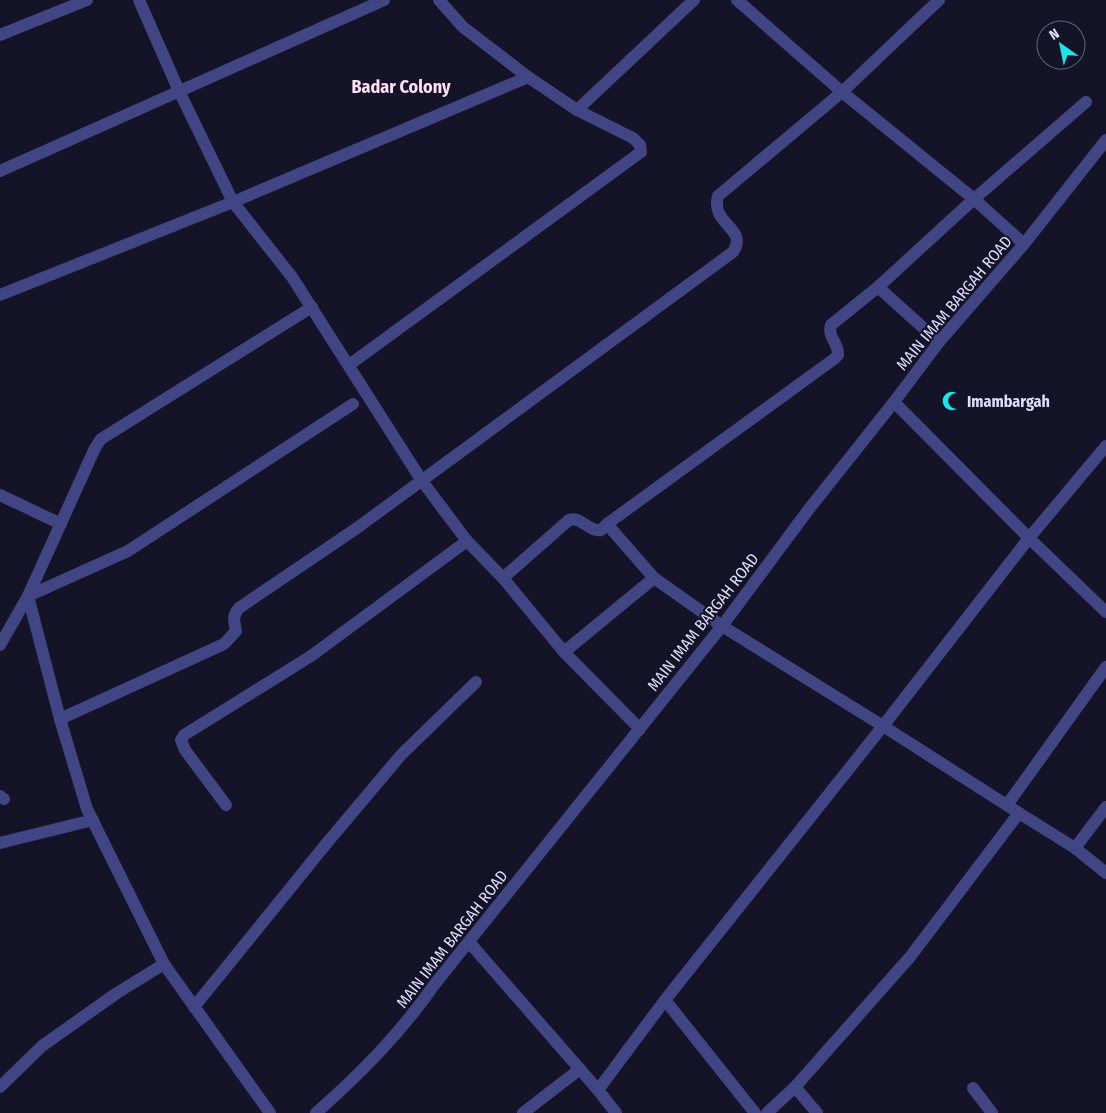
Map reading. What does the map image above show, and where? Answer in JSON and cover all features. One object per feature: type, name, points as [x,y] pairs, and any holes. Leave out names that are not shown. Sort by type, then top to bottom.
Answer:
[{"type":"street","points":[[0,35],[87,0]]},
{"type":"street","points":[[139,0],[179,91],[233,202],[292,277],[422,481],[467,541],[503,578],[564,652],[640,729]]},
{"type":"street","points":[[0,171],[384,0]]},
{"type":"street","points":[[349,365],[641,152],[640,145],[633,138],[577,110],[528,77],[463,27],[439,0]]},
{"type":"street","points":[[577,110],[694,0]]},
{"type":"street","points":[[738,0],[842,92],[974,200],[1024,244]]},
{"type":"street","points":[[60,719],[224,644],[236,631],[233,619],[234,613],[239,608],[357,528],[734,252],[738,244],[738,237],[719,215],[715,205],[718,196],[842,92],[939,0]]},
{"type":"street","points":[[0,295],[233,202],[528,77]]},
{"type":"street","points":[[503,578],[569,520],[579,520],[598,531],[601,530],[834,360],[839,350],[830,335],[831,325],[878,287],[1086,102]]},
{"type":"street","name":"MAIN IMAM BARGAH ROAD","points":[[316,1113],[337,1095],[413,1016],[434,985],[722,626],[939,342],[1024,244],[1106,140]]},
{"type":"street","points":[[878,287],[939,342]]},
{"type":"street","points":[[0,645],[28,596],[95,448],[101,439],[312,307]]},
{"type":"street","points":[[894,402],[1029,538],[1106,612]]},
{"type":"street","points":[[28,596],[128,551],[353,404]]},
{"type":"street","points":[[598,1090],[664,1000],[883,726],[1029,538],[1106,446]]},
{"type":"street","points":[[0,495],[61,524]]},
{"type":"street","points":[[607,524],[654,578],[722,626],[1075,848],[1106,873]]},
{"type":"street","points":[[226,805],[185,750],[181,740],[184,735],[311,656],[467,541]]},
{"type":"street","points":[[564,652],[654,578]]},
{"type":"street","points":[[28,596],[60,719],[87,809],[164,964],[270,1113]]},
{"type":"street","points":[[1006,805],[1106,667]]},
{"type":"street","points":[[194,1007],[401,754],[476,682]]},
{"type":"street","points":[[1075,848],[1106,807]]},
{"type":"street","points":[[767,1113],[795,1087],[910,958],[1019,813]]},
{"type":"street","points":[[0,843],[93,820]]},
{"type":"street","points":[[470,942],[616,1113]]},
{"type":"street","points":[[0,1086],[42,1046],[117,992],[164,964]]},
{"type":"street","points":[[664,1000],[755,1113]]},
{"type":"street","points":[[523,1113],[580,1069]]},
{"type":"street","points":[[795,1087],[817,1113]]},
{"type":"street","points":[[973,1088],[992,1113]]},
{"type":"place","name":"Imambargah","points":[[952,401]]},
{"type":"district","name":"Badar Colony","points":[[401,87]]}]
